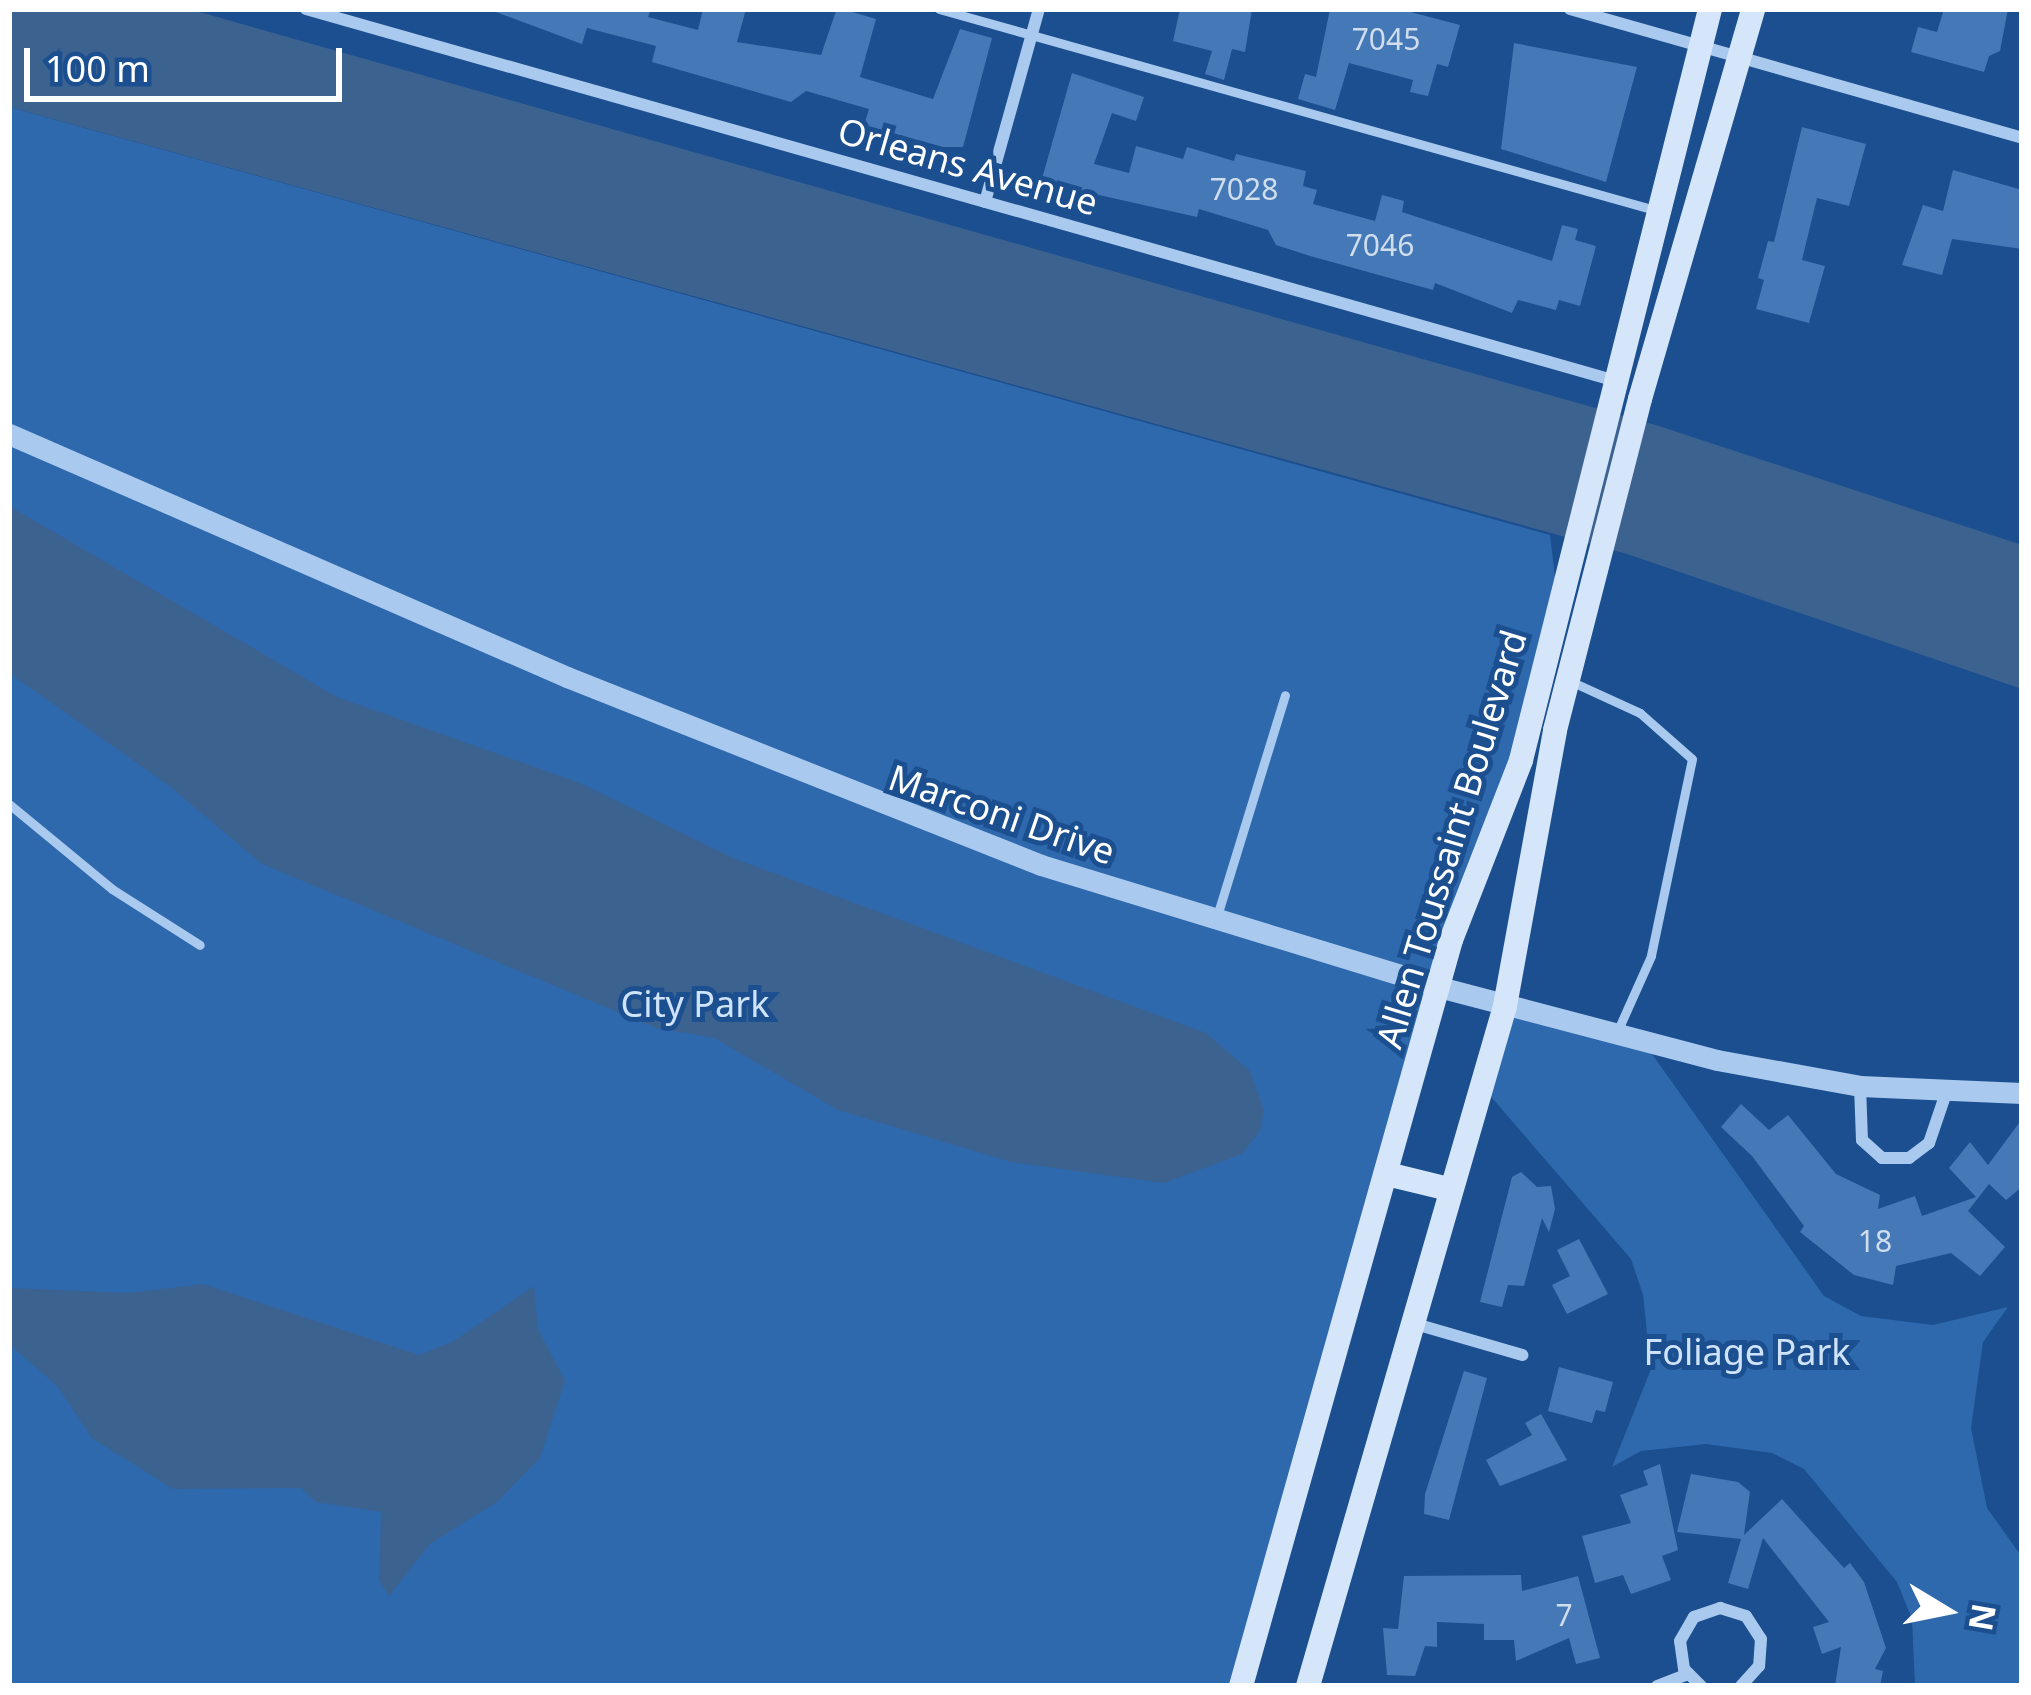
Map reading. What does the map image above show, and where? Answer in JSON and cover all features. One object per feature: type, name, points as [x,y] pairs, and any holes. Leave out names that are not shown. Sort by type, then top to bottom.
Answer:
[{"type":"main road","name":"Allen Toussaint Boulevard","points":[[1241,1686],[1439,987],[1521,760],[1654,210],[1710,9]]},
{"type":"main road","name":"Allen Toussaint Boulevard","points":[[1308,1686],[1505,1006],[1568,680],[1640,399],[1753,9]]},
{"type":"main road","points":[[1642,259],[1679,269]]},
{"type":"main road","points":[[1387,1174],[1449,1189]]},
{"type":"street","name":"Orleans Avenue","points":[[306,9],[1612,386]]},
{"type":"street","points":[[373,28],[378,9]]},
{"type":"street","points":[[985,202],[1039,9]]},
{"type":"street","points":[[1570,9],[1739,62],[2022,137]]},
{"type":"street","name":"Marconi Drive","points":[[9,434],[898,814],[1215,921],[1505,1006],[1860,1086],[2022,1093]]},
{"type":"street","points":[[1860,1086],[1862,1140],[1882,1158],[1909,1158],[1929,1143],[1946,1090]]},
{"type":"street","points":[[1411,1323],[1522,1355]]},
{"type":"street","points":[[1701,1686],[1688,1674],[1680,1655],[1685,1628],[1706,1610],[1734,1610],[1756,1626],[1763,1653],[1741,1686]]},
{"type":"street","points":[[1657,1686],[1688,1674]]},
{"type":"lane","points":[[940,9],[1654,210]]},
{"type":"lane","points":[[1568,680],[1640,713],[1692,759],[1651,956],[1617,1034]]},
{"type":"lane","points":[[1215,921],[1285,695]]},
{"type":"lane","points":[[9,804],[112,889],[200,945]]},
{"type":"green space","name":"City Park","points":[[9,107],[1550,535],[1559,610],[1471,887],[1241,1686],[9,1686]]},
{"type":"green space","name":"Foliage Park","points":[[1505,1006],[1642,1040],[1824,1296],[1861,1316],[1933,1325],[2008,1307],[1983,1342],[1971,1428],[1987,1508],[2022,1557],[2022,1686],[1915,1686],[1912,1619],[1897,1582],[1804,1469],[1772,1453],[1706,1444],[1641,1451],[1612,1467],[1651,1369],[1643,1295],[1631,1259],[1480,1084]]},
{"type":"shaded area","points":[[9,9],[189,9],[1659,426],[2022,545],[2022,689],[1627,554],[9,107]]},
{"type":"shaded area","points":[[9,506],[337,697],[580,783],[733,858],[1206,1033],[1250,1071],[1264,1111],[1260,1131],[1242,1154],[1164,1183],[1011,1162],[838,1110],[714,1038],[656,1028],[262,864],[168,785],[9,673]]},
{"type":"shaded area","points":[[203,1284],[419,1355],[452,1342],[534,1286],[538,1329],[565,1381],[540,1458],[497,1502],[430,1544],[389,1596],[379,1580],[381,1512],[316,1502],[301,1488],[173,1489],[92,1438],[58,1387],[9,1344],[9,1288],[129,1293]]},
{"type":"building","points":[[488,9],[651,9],[648,17],[698,30],[703,9],[746,9],[737,42],[821,55],[836,11],[849,11],[876,19],[860,77],[933,99],[960,29],[992,38],[963,147],[943,147],[864,125],[869,109],[806,91],[791,102],[652,62],[656,46],[587,28],[582,44]]},
{"type":"building","points":[[1180,9],[1252,9],[1245,52],[1232,49],[1224,80],[1205,74],[1212,51],[1173,41]]},
{"type":"building","points":[[1330,9],[1399,9],[1460,25],[1448,67],[1437,64],[1428,96],[1410,92],[1413,80],[1349,63],[1335,110],[1298,99],[1305,74],[1316,77]]},
{"type":"building","points":[[1944,9],[2008,9],[2000,51],[1989,56],[1984,72],[1911,52],[1918,27],[1937,32]]},
{"type":"building","points":[[1514,43],[1637,67],[1606,182],[1501,149]]},
{"type":"building","points":[[1072,73],[1144,97],[1136,121],[1112,113],[1094,164],[1129,173],[1136,146],[1183,159],[1187,147],[1234,161],[1236,154],[1306,171],[1303,186],[1317,190],[1313,204],[1375,221],[1382,195],[1404,201],[1402,212],[1552,261],[1562,225],[1578,229],[1575,240],[1596,246],[1580,306],[1559,300],[1556,310],[1518,300],[1512,313],[1435,283],[1433,290],[1276,245],[1268,230],[1199,209],[1197,217],[1041,182]]},
{"type":"building","points":[[1802,127],[1866,144],[1849,206],[1817,198],[1802,260],[1825,266],[1809,323],[1756,309],[1764,280],[1758,278],[1768,241],[1774,242]]},
{"type":"building","points":[[1953,170],[2022,190],[2022,249],[1952,239],[1942,275],[1902,265],[1923,205],[1943,211]]},
{"type":"building","points":[[1741,1104],[1769,1130],[1788,1115],[1836,1174],[1880,1195],[1878,1209],[1915,1196],[1922,1216],[1976,1197],[1949,1168],[1970,1142],[1988,1165],[2022,1119],[2022,1187],[2006,1200],[1989,1184],[1968,1211],[2005,1247],[1980,1276],[1951,1253],[1896,1266],[1893,1285],[1854,1275],[1800,1232],[1804,1226],[1752,1156],[1721,1127]]},
{"type":"building","points":[[1521,1172],[1537,1187],[1551,1186],[1555,1209],[1549,1232],[1542,1218],[1524,1286],[1508,1285],[1502,1307],[1480,1302],[1512,1177]]},
{"type":"building","points":[[1579,1239],[1608,1294],[1567,1314],[1552,1285],[1570,1276],[1557,1250]]},
{"type":"building","points":[[1559,1367],[1613,1382],[1605,1412],[1596,1410],[1592,1423],[1548,1411]]},
{"type":"building","points":[[1464,1371],[1487,1378],[1449,1520],[1424,1514],[1425,1494]]},
{"type":"building","points":[[1541,1414],[1567,1460],[1500,1486],[1486,1460],[1532,1435],[1525,1423]]},
{"type":"building","points":[[1660,1464],[1678,1550],[1662,1556],[1671,1580],[1631,1594],[1623,1575],[1595,1583],[1582,1536],[1631,1523],[1620,1495],[1648,1485],[1643,1471]]},
{"type":"building","points":[[1691,1474],[1738,1482],[1750,1492],[1744,1535],[1782,1499],[1844,1568],[1850,1563],[1864,1582],[1886,1648],[1875,1669],[1883,1671],[1880,1686],[1835,1686],[1841,1647],[1822,1654],[1813,1627],[1829,1622],[1763,1538],[1748,1589],[1728,1583],[1741,1539],[1677,1532]]},
{"type":"building","points":[[1521,1575],[1522,1591],[1578,1576],[1600,1658],[1576,1664],[1569,1638],[1516,1661],[1514,1640],[1484,1640],[1484,1624],[1437,1622],[1437,1647],[1425,1646],[1415,1676],[1387,1675],[1383,1628],[1398,1629],[1404,1576]]}]
